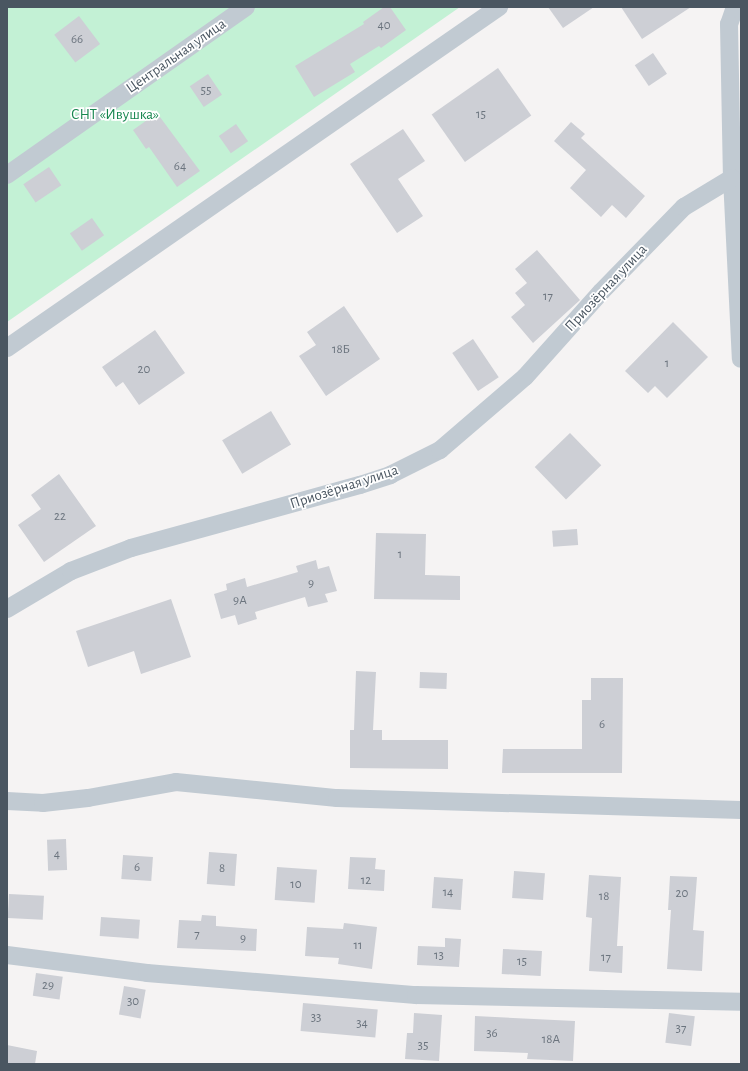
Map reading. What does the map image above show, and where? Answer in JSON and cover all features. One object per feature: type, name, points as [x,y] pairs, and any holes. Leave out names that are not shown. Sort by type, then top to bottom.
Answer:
[{"type":"street","name":"Центральная улица","points":[[7,175],[246,7]]},
{"type":"street","points":[[7,348],[499,7]]},
{"type":"street","points":[[735,7],[729,24],[732,178],[741,359]]},
{"type":"street","name":"Приозёрная улица","points":[[7,609],[71,571],[131,548],[360,485],[390,475],[440,450],[525,377],[601,292],[684,207],[732,178]]},
{"type":"street","points":[[7,801],[43,802],[88,798],[176,782],[336,798],[741,810]]},
{"type":"street","points":[[7,955],[147,973],[416,995],[741,1002]]},
{"type":"green space","name":"СНТ «Ивушка»","points":[[7,7],[460,7],[7,322]]},
{"type":"building","points":[[384,7],[390,7],[406,30],[381,48],[379,46],[350,64],[355,72],[314,97],[295,66],[364,24],[363,22]]},
{"type":"building","points":[[548,7],[594,7],[563,28]]},
{"type":"building","points":[[621,7],[691,7],[642,39]]},
{"type":"building","points":[[79,16],[100,44],[75,63],[54,35]]},
{"type":"building","points":[[653,53],[667,74],[649,86],[635,65]]},
{"type":"building","points":[[498,68],[531,116],[465,162],[432,114]]},
{"type":"building","points":[[208,74],[222,95],[204,107],[190,86]]},
{"type":"building","points":[[157,113],[200,171],[177,187],[149,147],[146,149],[133,130]]},
{"type":"building","points":[[571,122],[585,134],[581,138],[645,196],[626,218],[612,205],[601,217],[570,188],[586,170],[554,141]]},
{"type":"building","points":[[236,124],[248,141],[231,153],[219,136]]},
{"type":"building","points":[[403,129],[425,161],[398,179],[423,216],[397,233],[350,164]]},
{"type":"building","points":[[49,167],[61,185],[36,203],[23,184]]},
{"type":"building","points":[[92,218],[104,235],[82,251],[70,233]]},
{"type":"building","points":[[537,250],[580,300],[533,343],[511,317],[525,305],[515,293],[527,283],[515,269]]},
{"type":"building","points":[[344,306],[380,359],[326,396],[299,356],[316,345],[307,332]]},
{"type":"building","points":[[673,322],[708,357],[667,398],[655,386],[648,393],[625,371]]},
{"type":"building","points":[[155,330],[185,373],[139,405],[123,382],[116,387],[102,367]]},
{"type":"building","points":[[473,339],[499,377],[478,391],[452,353]]},
{"type":"building","points":[[271,411],[291,444],[242,474],[222,440]]},
{"type":"building","points":[[570,433],[601,465],[566,499],[535,467]]},
{"type":"building","points":[[59,474],[96,526],[44,562],[18,525],[41,509],[31,495]]},
{"type":"building","points":[[577,529],[578,545],[553,547],[552,531]]},
{"type":"building","points":[[376,533],[426,534],[425,575],[460,576],[460,600],[374,599]]},
{"type":"building","points":[[316,560],[318,569],[329,566],[337,591],[325,594],[328,602],[308,607],[305,597],[255,612],[257,619],[238,625],[235,615],[221,619],[214,594],[227,590],[226,584],[245,578],[247,587],[298,572],[296,566]]},
{"type":"building","points":[[171,599],[191,657],[141,674],[134,651],[88,667],[76,631]]},
{"type":"building","points":[[356,671],[376,672],[373,730],[382,730],[382,740],[448,740],[448,769],[350,768],[350,730],[354,730]]},
{"type":"building","points":[[420,672],[447,673],[446,689],[419,688]]},
{"type":"building","points":[[591,678],[623,678],[622,773],[502,773],[503,749],[582,749],[582,700],[591,700]]},
{"type":"building","points":[[66,839],[67,870],[48,871],[47,840]]},
{"type":"building","points":[[209,852],[237,854],[235,886],[207,884]]},
{"type":"building","points":[[123,855],[153,857],[151,881],[121,879]]},
{"type":"building","points":[[350,857],[376,858],[375,869],[385,870],[384,891],[348,889]]},
{"type":"building","points":[[277,867],[317,870],[315,903],[275,900]]},
{"type":"building","points":[[514,871],[545,873],[543,900],[512,898]]},
{"type":"building","points":[[589,875],[621,877],[617,946],[623,946],[622,973],[589,971],[592,918],[586,917]]},
{"type":"building","points":[[670,876],[697,877],[693,930],[704,931],[702,971],[667,969],[671,910],[668,910]]},
{"type":"building","points":[[434,877],[463,879],[461,910],[432,908]]},
{"type":"building","points":[[9,894],[44,896],[43,920],[8,918]]},
{"type":"building","points":[[202,915],[216,916],[216,926],[257,929],[256,951],[177,948],[179,920],[201,921]]},
{"type":"building","points":[[101,917],[140,920],[139,939],[100,936]]},
{"type":"building","points":[[344,923],[377,927],[372,969],[338,964],[339,958],[305,956],[307,927],[343,929]]},
{"type":"building","points":[[445,938],[461,939],[459,967],[417,965],[418,946],[445,947]]},
{"type":"building","points":[[503,949],[542,951],[541,976],[502,974]]},
{"type":"building","points":[[36,973],[63,977],[60,1000],[33,996]]},
{"type":"building","points":[[124,986],[146,990],[141,1018],[119,1015]]},
{"type":"building","points":[[303,1003],[378,1010],[375,1037],[301,1031]]},
{"type":"building","points":[[414,1013],[442,1015],[439,1061],[405,1059],[407,1033],[413,1033]]},
{"type":"building","points":[[669,1013],[695,1016],[691,1046],[665,1043]]},
{"type":"building","points":[[475,1016],[575,1021],[573,1061],[527,1059],[528,1053],[474,1051]]},
{"type":"building","points":[[7,1045],[37,1051],[35,1064],[7,1064]]}]
